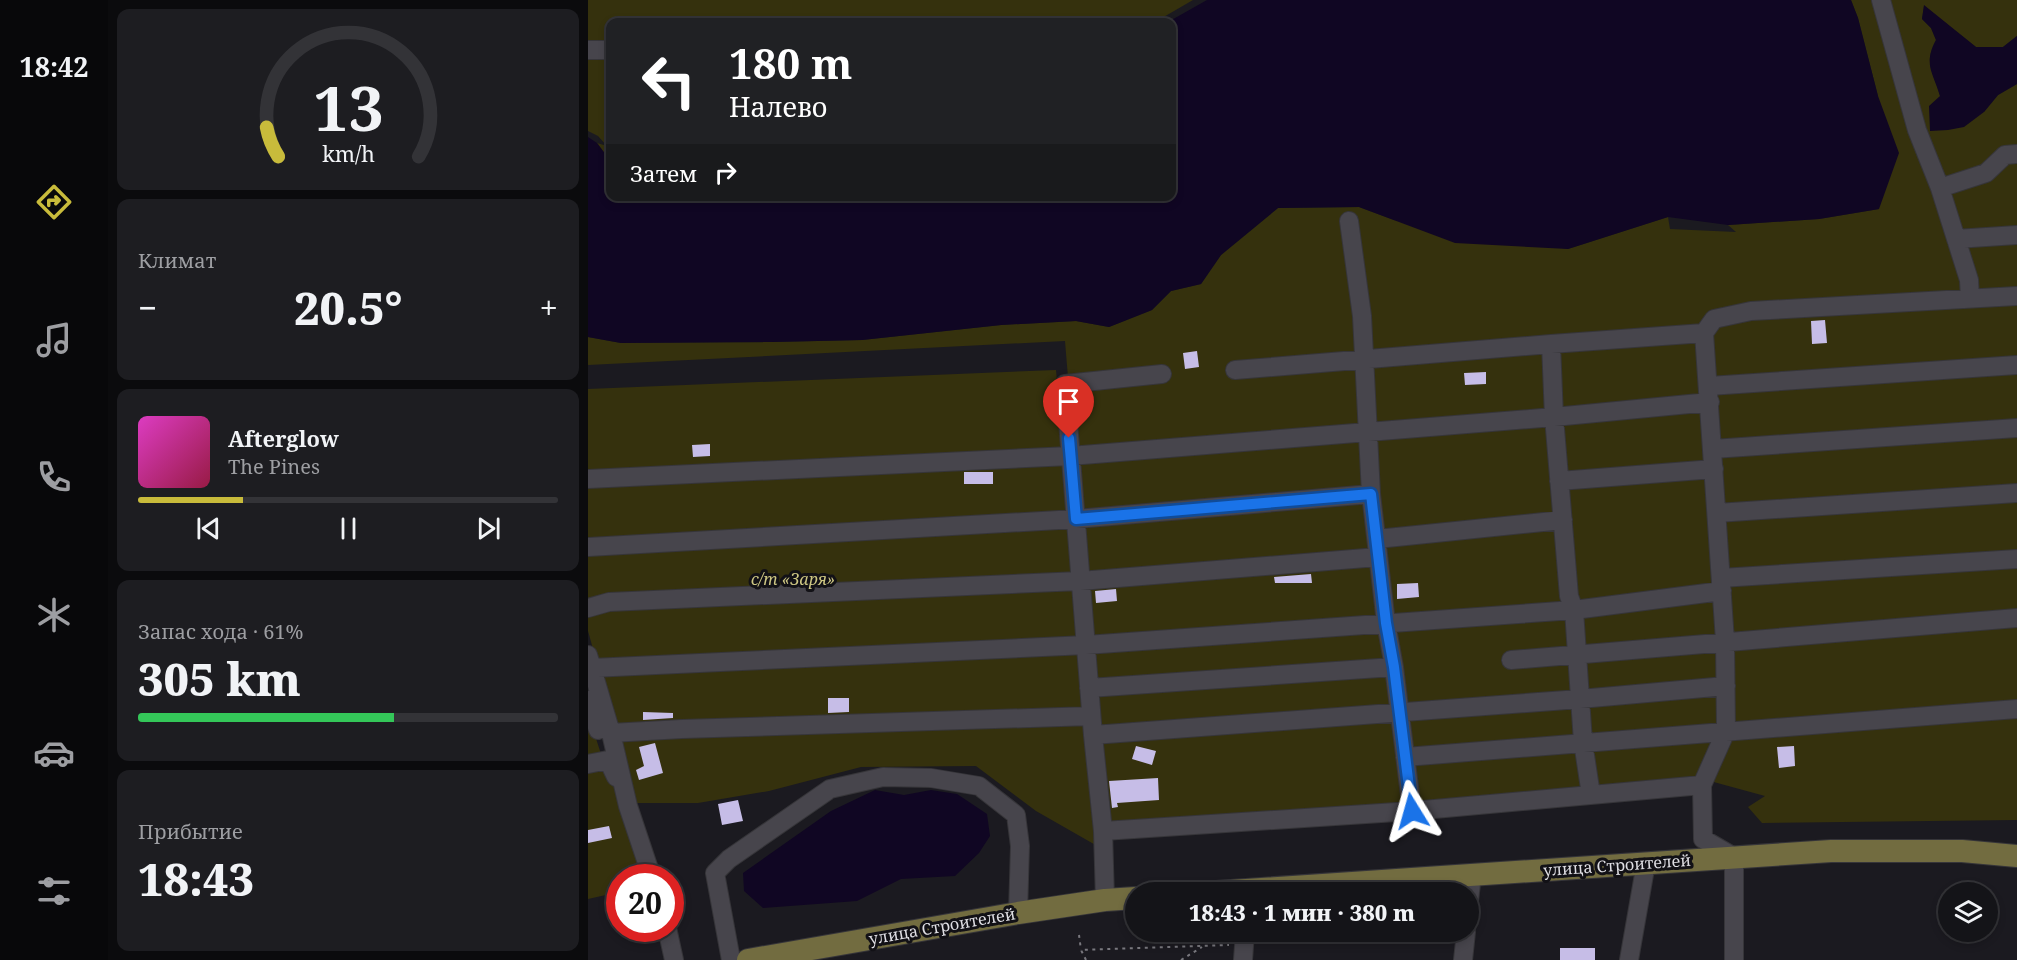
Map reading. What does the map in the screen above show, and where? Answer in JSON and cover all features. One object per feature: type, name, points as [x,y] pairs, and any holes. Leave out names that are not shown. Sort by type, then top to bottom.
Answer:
[{"type":"main road","name":"улица Строителей","points":[[1374,882],[1831,851],[1962,851],[2017,856]]},
{"type":"main road","name":"улица Строителей","points":[[748,960],[1018,913],[1125,899]]},
{"type":"street","points":[[1881,0],[1917,130],[1940,188],[1969,279],[1970,298]]},
{"type":"street","points":[[588,50],[606,50]]},
{"type":"street","points":[[1940,188],[1986,173],[2005,155],[2017,154]]},
{"type":"street","points":[[1349,220],[1362,316],[1371,494],[1412,811]]},
{"type":"street","points":[[1956,239],[2017,235]]},
{"type":"street","points":[[1734,960],[1734,857],[1703,839],[1702,785],[1726,731],[1725,641],[1704,333],[1714,319],[1751,311],[2017,296]]},
{"type":"street","points":[[1235,370],[1704,333]]},
{"type":"street","points":[[1551,344],[1554,417],[1569,596],[1574,610],[1583,742],[1591,795]]},
{"type":"street","points":[[588,479],[1070,456],[1554,417],[1709,394],[2017,365]]},
{"type":"street","points":[[1105,900],[1103,831],[1092,725],[1065,384],[1162,374]]},
{"type":"street","points":[[1713,450],[2017,428]]},
{"type":"street","points":[[1559,481],[1714,469]]},
{"type":"street","points":[[1717,513],[2017,493]]},
{"type":"street","points":[[588,547],[1076,519],[1371,494]]},
{"type":"street","points":[[588,609],[609,603],[1080,581],[1378,548],[1563,520]]},
{"type":"street","points":[[628,806],[611,733],[590,662],[1086,645],[1574,610],[1721,584],[2017,559]]},
{"type":"street","points":[[1511,660],[2017,618]]},
{"type":"street","points":[[1089,688],[1394,667]]},
{"type":"street","points":[[611,733],[694,729],[1092,725],[1400,712],[1726,686]]},
{"type":"street","points":[[588,700],[647,864]]},
{"type":"street","points":[[1405,757],[2017,709]]},
{"type":"street","points":[[588,764],[608,760]]},
{"type":"street","points":[[731,960],[715,873],[729,859],[830,789],[884,777],[931,778],[979,786],[1016,815],[1020,846],[1018,913]]},
{"type":"street","points":[[1103,831],[1412,811],[1702,785]]},
{"type":"street","points":[[1629,960],[1646,863]]},
{"type":"street","points":[[1471,882],[1472,875]]},
{"type":"street","points":[[670,942],[674,960]]},
{"type":"street","points":[[1463,960],[1465,942]]},
{"type":"path","points":[[1079,935],[1081,950],[1086,960]]},
{"type":"path","points":[[1081,950],[1244,945]]},
{"type":"path","points":[[1181,960],[1204,946]]},
{"type":"green space","points":[[588,0],[1193,0],[1162,18],[606,18],[606,145],[598,136],[588,131]]},
{"type":"green space","points":[[1851,0],[2017,0],[2017,36],[2003,47],[1976,47],[1924,6],[1922,19],[1931,28],[1936,40],[1930,55],[1930,62],[1940,96],[1984,112],[1998,95],[2017,84],[2017,820],[1762,823],[1748,807],[1765,796],[1710,781],[1105,830],[1065,341],[588,365],[588,337],[621,343],[772,342],[862,340],[1001,325],[1076,321],[1109,327],[1152,310],[1171,291],[1201,284],[1221,255],[1278,208],[1359,207],[1394,220],[1568,249],[1668,217],[1670,229],[1736,232],[1728,225],[1819,219],[1879,209],[1878,96],[1858,18]]},
{"type":"green space","points":[[597,143],[606,146],[606,155]]},
{"type":"green space","name":"с/т «Заря»","points":[[1056,370],[1099,847],[1036,811],[976,766],[861,767],[769,791],[698,803],[636,803],[588,631],[588,389]]},
{"type":"green space","points":[[588,714],[621,804],[638,864],[606,864],[606,895],[588,899]]},
{"type":"shaded area","points":[[1207,0],[1851,0],[1858,18],[1878,96],[1899,153],[1879,209],[1819,219],[1728,225],[1668,217],[1568,249],[1455,243],[1359,207],[1278,208],[1221,255],[1201,284],[1171,291],[1152,310],[1109,327],[1076,321],[1001,325],[862,340],[772,342],[621,343],[588,337],[588,137],[597,143],[606,155],[606,201],[1176,201],[1175,18]]},
{"type":"shaded area","points":[[1924,5],[1976,47],[2003,47],[2017,36],[2017,84],[1998,95],[1984,112],[1964,127],[1930,131],[1929,106],[1940,96],[1930,62],[1936,40],[1931,28],[1922,19]]},
{"type":"shaded area","points":[[875,790],[904,795],[931,790],[957,794],[987,814],[990,836],[979,853],[955,876],[901,879],[857,901],[763,908],[744,891],[743,873],[831,811]]},
{"type":"building","points":[[1825,320],[1827,343],[1812,344],[1811,321]]},
{"type":"building","points":[[1197,351],[1199,367],[1185,369],[1183,353]]},
{"type":"building","points":[[1486,372],[1486,384],[1465,385],[1464,373]]},
{"type":"building","points":[[710,444],[710,456],[693,457],[692,445]]},
{"type":"building","points":[[964,472],[993,472],[993,484],[964,484]]},
{"type":"building","points":[[1311,574],[1312,583],[1275,583],[1274,577]]},
{"type":"building","points":[[1418,583],[1419,597],[1397,599],[1397,584]]},
{"type":"building","points":[[1116,589],[1117,601],[1096,603],[1095,591]]},
{"type":"building","points":[[828,698],[849,698],[849,712],[828,713]]},
{"type":"building","points":[[643,712],[673,713],[673,718],[643,720]]},
{"type":"building","points":[[655,743],[663,773],[639,780],[636,770],[644,766],[639,747]]},
{"type":"building","points":[[1136,746],[1156,751],[1152,765],[1132,759]]},
{"type":"building","points":[[1794,746],[1795,766],[1779,768],[1777,747]]},
{"type":"building","points":[[1158,778],[1159,800],[1117,803],[1118,807],[1112,808],[1109,781]]},
{"type":"building","points":[[738,800],[743,821],[722,825],[718,804]]},
{"type":"building","points":[[609,826],[612,838],[588,843],[588,830]]},
{"type":"building","points":[[1560,948],[1595,948],[1595,960],[1560,960]]},
{"type":"route","points":[[1069,438],[1076,519],[1371,494],[1412,811]]}]
